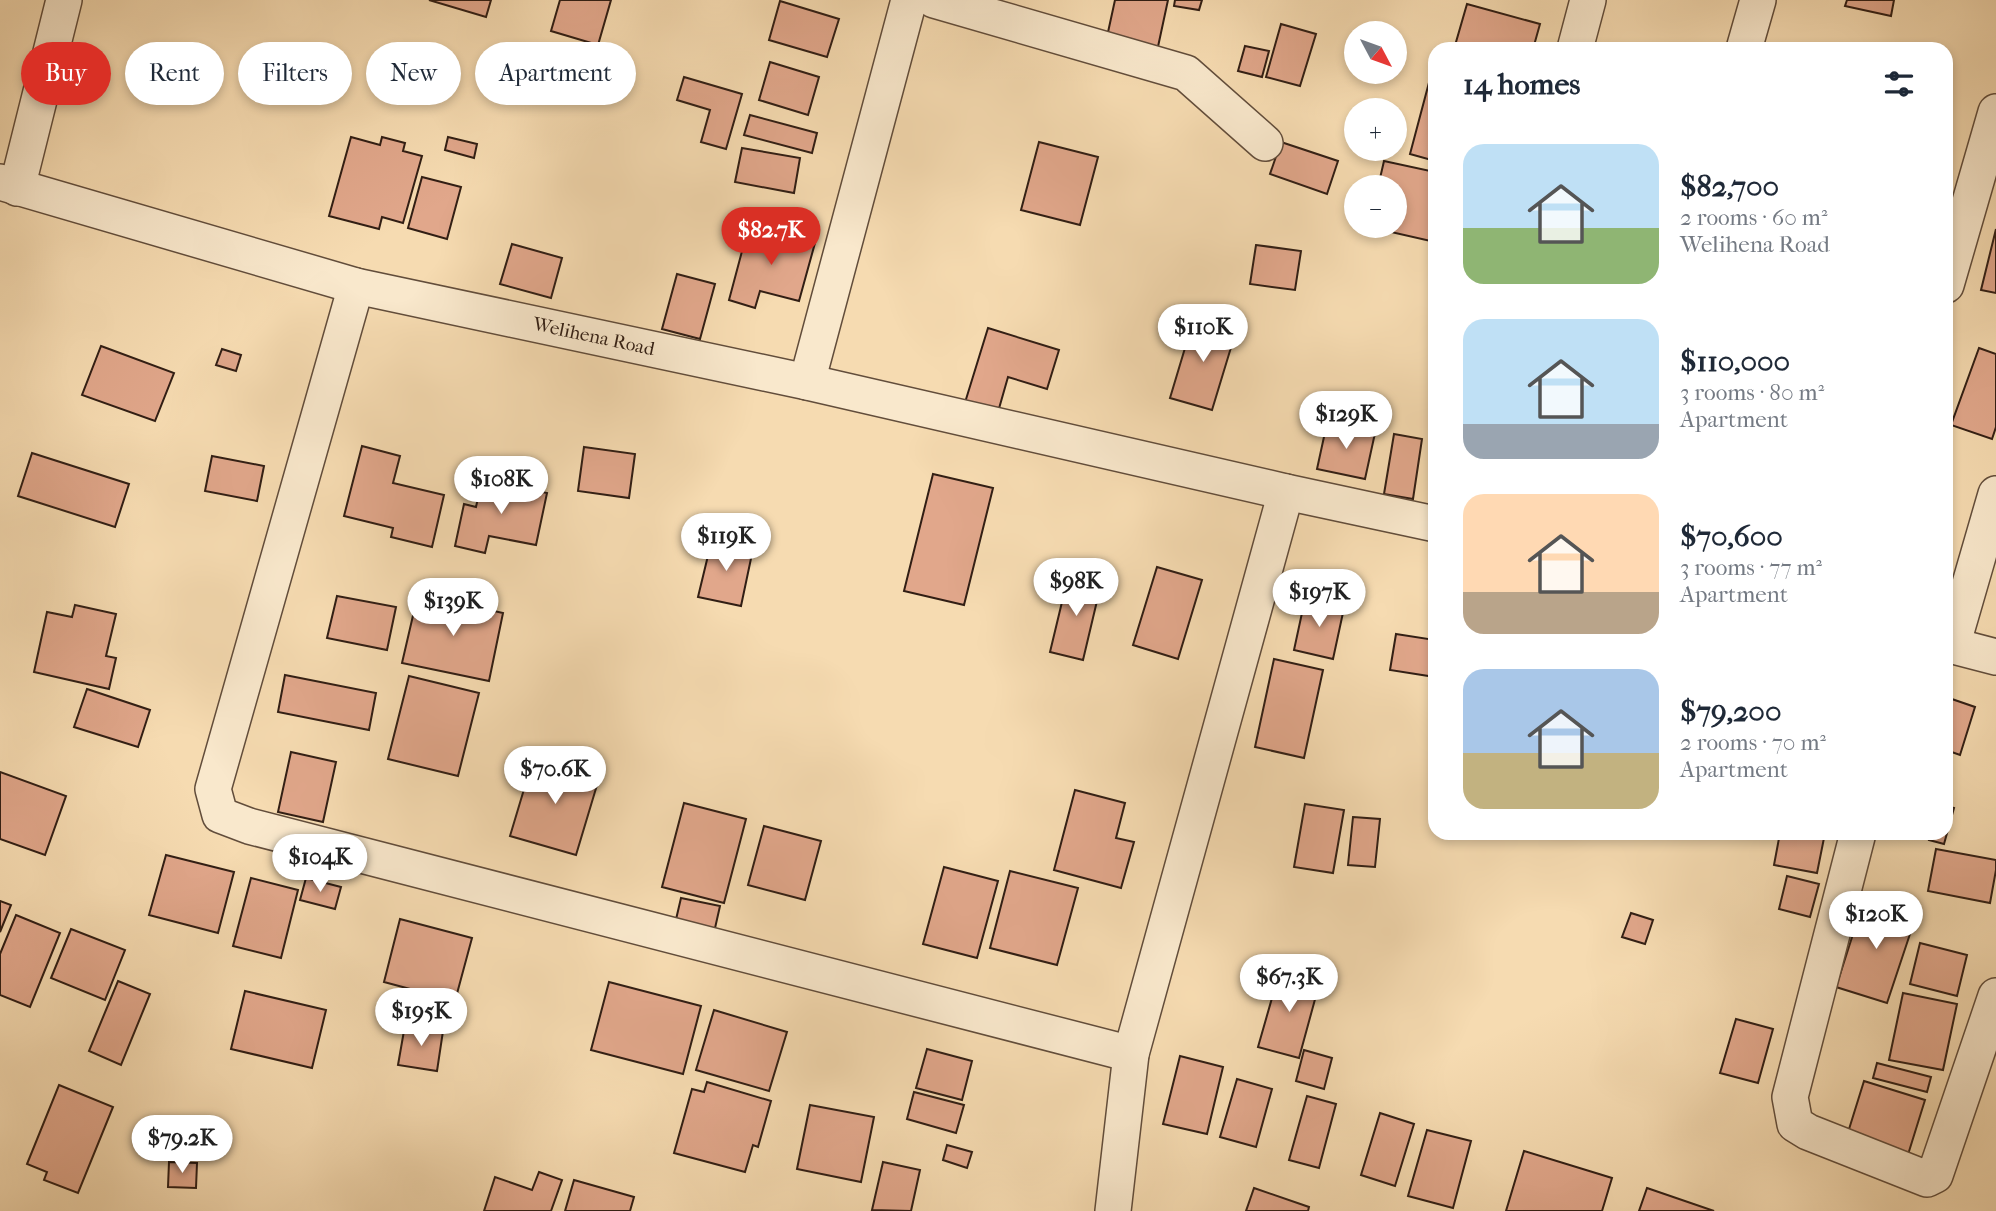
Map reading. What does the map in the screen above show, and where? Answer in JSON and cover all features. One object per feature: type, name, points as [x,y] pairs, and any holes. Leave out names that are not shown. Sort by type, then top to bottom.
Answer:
[{"type":"street","points":[[9,185],[64,0]]},
{"type":"street","points":[[807,382],[909,0]]},
{"type":"street","points":[[934,0],[1186,74],[1265,144]]},
{"type":"street","points":[[1577,42],[1588,0]]},
{"type":"street","points":[[1746,42],[1758,0]]},
{"type":"street","points":[[1953,261],[1996,112]]},
{"type":"street","name":"Welihena Road","points":[[9,185],[356,286],[807,382],[1428,522]]},
{"type":"street","points":[[356,286],[213,789],[220,815],[249,827],[1131,1054]]},
{"type":"street","points":[[1113,1211],[1131,1054],[1286,492]]},
{"type":"street","points":[[1953,632],[1996,494]]},
{"type":"street","points":[[1953,646],[1996,657]]},
{"type":"street","points":[[1855,840],[1790,1097],[1795,1124],[1808,1132],[1927,1179],[1935,1174],[1996,996]]},
{"type":"building","points":[[429,0],[491,0],[486,17]]},
{"type":"building","points":[[560,0],[611,0],[599,42],[588,42],[551,31]]},
{"type":"building","points":[[1115,0],[1168,0],[1156,56],[1105,46]]},
{"type":"building","points":[[1175,0],[1202,0],[1199,10],[1174,6]]},
{"type":"building","points":[[1847,0],[1894,0],[1891,16],[1845,6]]},
{"type":"building","points":[[780,1],[839,19],[827,57],[769,40]]},
{"type":"building","points":[[1467,4],[1540,24],[1535,42],[1456,42]]},
{"type":"building","points":[[1281,24],[1316,34],[1300,86],[1266,77]]},
{"type":"building","points":[[1245,46],[1269,51],[1262,77],[1238,71]]},
{"type":"building","points":[[770,62],[819,77],[808,115],[759,100]]},
{"type":"building","points":[[684,77],[742,94],[726,149],[701,142],[710,110],[677,100]]},
{"type":"building","points":[[1428,86],[1428,159],[1410,154]]},
{"type":"building","points":[[750,115],[817,133],[812,153],[744,135]]},
{"type":"building","points":[[351,137],[380,145],[382,137],[405,143],[403,151],[422,156],[403,223],[382,217],[379,229],[329,216]]},
{"type":"building","points":[[448,137],[477,144],[474,158],[445,150]]},
{"type":"building","points":[[1039,142],[1098,157],[1080,225],[1021,210]]},
{"type":"building","points":[[1281,142],[1338,161],[1327,194],[1270,174]]},
{"type":"building","points":[[742,148],[800,158],[794,193],[735,182]]},
{"type":"building","points":[[1384,161],[1428,170],[1428,240],[1407,236],[1407,175],[1381,175]]},
{"type":"building","points":[[422,177],[461,187],[447,239],[408,228]]},
{"type":"building","points":[[749,225],[815,243],[799,301],[760,291],[755,308],[729,300]]},
{"type":"building","points":[[1996,229],[1996,293],[1981,290]]},
{"type":"building","points":[[512,244],[562,258],[551,298],[500,284]]},
{"type":"building","points":[[1256,245],[1301,251],[1295,290],[1250,284]]},
{"type":"building","points":[[677,274],[715,284],[700,339],[662,329]]},
{"type":"building","points":[[1194,318],[1236,331],[1212,410],[1170,398]]},
{"type":"building","points":[[988,328],[1059,350],[1047,389],[1008,377],[996,419],[963,409]]},
{"type":"building","points":[[101,346],[174,373],[155,421],[82,395]]},
{"type":"building","points":[[1979,348],[1996,354],[1996,427],[1992,439],[1953,426]]},
{"type":"building","points":[[222,349],[241,355],[236,371],[216,365]]},
{"type":"building","points":[[1327,423],[1375,433],[1365,479],[1317,469]]},
{"type":"building","points":[[1394,434],[1422,439],[1413,499],[1384,494]]},
{"type":"building","points":[[362,446],[400,456],[393,483],[444,495],[432,547],[391,537],[393,528],[344,516]]},
{"type":"building","points":[[584,447],[635,454],[629,498],[578,491]]},
{"type":"building","points":[[32,453],[129,484],[115,527],[18,496]]},
{"type":"building","points":[[212,456],[264,466],[257,501],[205,491]]},
{"type":"building","points":[[933,474],[993,488],[964,605],[904,591]]},
{"type":"building","points":[[482,480],[547,493],[536,545],[489,536],[485,553],[455,546],[464,504],[476,507]]},
{"type":"building","points":[[712,539],[753,549],[741,606],[698,597]]},
{"type":"building","points":[[1157,567],[1202,580],[1178,659],[1133,645]]},
{"type":"building","points":[[1068,577],[1101,584],[1083,660],[1050,652]]},
{"type":"building","points":[[418,594],[503,613],[489,681],[402,663]]},
{"type":"building","points":[[337,596],[396,607],[387,650],[327,638]]},
{"type":"building","points":[[1305,599],[1344,608],[1333,659],[1294,650]]},
{"type":"building","points":[[75,605],[116,614],[106,656],[116,658],[109,689],[34,672],[47,612],[72,617]]},
{"type":"building","points":[[1396,634],[1428,639],[1428,676],[1390,670]]},
{"type":"building","points":[[1274,659],[1323,670],[1304,758],[1255,747]]},
{"type":"building","points":[[285,675],[376,693],[369,730],[278,712]]},
{"type":"building","points":[[409,676],[479,693],[458,776],[388,759]]},
{"type":"building","points":[[87,689],[150,710],[138,747],[74,727]]},
{"type":"building","points":[[1953,699],[1975,707],[1960,755],[1953,752]]},
{"type":"building","points":[[291,752],[336,762],[323,822],[278,812]]},
{"type":"building","points":[[534,756],[600,775],[576,855],[510,836]]},
{"type":"building","points":[[0,772],[66,796],[45,855],[0,839]]},
{"type":"building","points":[[1075,790],[1125,803],[1116,838],[1134,842],[1121,888],[1054,870]]},
{"type":"building","points":[[684,803],[746,819],[724,903],[662,887]]},
{"type":"building","points":[[1305,804],[1344,810],[1333,873],[1294,867]]},
{"type":"building","points":[[1353,817],[1380,819],[1375,867],[1348,865]]},
{"type":"building","points":[[764,826],[821,841],[805,900],[748,885]]},
{"type":"building","points":[[1779,840],[1824,840],[1817,873],[1774,865]]},
{"type":"building","points":[[1929,840],[1945,840],[1944,844]]},
{"type":"building","points":[[1936,849],[1996,860],[1990,903],[1928,891]]},
{"type":"building","points":[[166,855],[234,872],[218,933],[149,915]]},
{"type":"building","points":[[944,867],[998,881],[977,958],[923,944]]},
{"type":"building","points":[[1010,871],[1078,888],[1057,965],[990,948]]},
{"type":"building","points":[[1787,876],[1819,884],[1810,917],[1779,909]]},
{"type":"building","points":[[251,878],[298,890],[281,958],[233,946]]},
{"type":"building","points":[[306,878],[341,887],[335,909],[300,900]]},
{"type":"building","points":[[681,898],[720,906],[713,937],[674,928]]},
{"type":"building","points":[[1864,900],[1916,916],[1887,1003],[1836,987]]},
{"type":"building","points":[[0,901],[11,905],[0,932]]},
{"type":"building","points":[[1631,913],[1653,920],[1645,944],[1622,937]]},
{"type":"building","points":[[16,915],[60,933],[30,1007],[0,995],[0,954]]},
{"type":"building","points":[[400,919],[472,938],[455,1001],[384,982]]},
{"type":"building","points":[[71,929],[125,950],[105,1000],[51,978]]},
{"type":"building","points":[[1920,943],[1967,955],[1957,996],[1910,984]]},
{"type":"building","points":[[1280,970],[1320,981],[1299,1058],[1258,1047]]},
{"type":"building","points":[[118,981],[150,994],[121,1065],[89,1051]]},
{"type":"building","points":[[609,982],[701,1006],[683,1074],[591,1050]]},
{"type":"building","points":[[245,991],[326,1010],[312,1068],[231,1049]]},
{"type":"building","points":[[1903,993],[1957,1004],[1943,1070],[1889,1060]]},
{"type":"building","points":[[714,1010],[787,1032],[769,1091],[696,1070]]},
{"type":"building","points":[[1736,1019],[1773,1029],[1758,1083],[1720,1073]]},
{"type":"building","points":[[405,1025],[443,1031],[437,1071],[398,1065]]},
{"type":"building","points":[[927,1049],[972,1061],[962,1100],[916,1088]]},
{"type":"building","points":[[1304,1050],[1332,1058],[1324,1089],[1296,1081]]},
{"type":"building","points":[[1180,1056],[1223,1067],[1207,1134],[1163,1124]]},
{"type":"building","points":[[1877,1063],[1931,1077],[1927,1092],[1873,1078]]},
{"type":"building","points":[[1237,1079],[1272,1089],[1256,1147],[1220,1137]]},
{"type":"building","points":[[1864,1081],[1925,1100],[1906,1161],[1845,1142]]},
{"type":"building","points":[[707,1082],[771,1101],[758,1147],[753,1145],[745,1172],[674,1153],[692,1089],[704,1092]]},
{"type":"building","points":[[59,1085],[113,1107],[78,1193],[44,1180],[47,1172],[27,1164]]},
{"type":"building","points":[[914,1092],[964,1105],[956,1133],[907,1119]]},
{"type":"building","points":[[1307,1096],[1336,1104],[1319,1168],[1289,1160]]},
{"type":"building","points":[[810,1105],[874,1117],[861,1182],[797,1169]]},
{"type":"building","points":[[1380,1113],[1414,1124],[1395,1186],[1361,1175]]},
{"type":"building","points":[[1427,1130],[1471,1141],[1453,1208],[1408,1196]]},
{"type":"building","points":[[947,1145],[972,1152],[967,1168],[943,1160]]},
{"type":"building","points":[[1524,1151],[1612,1178],[1602,1211],[1506,1211]]},
{"type":"building","points":[[169,1162],[197,1163],[196,1188],[168,1187]]},
{"type":"building","points":[[883,1162],[920,1170],[911,1211],[872,1210]]},
{"type":"building","points":[[539,1172],[562,1180],[551,1211],[484,1211],[495,1177],[532,1190]]},
{"type":"building","points":[[574,1180],[634,1197],[630,1211],[565,1211]]},
{"type":"building","points":[[1254,1188],[1309,1207],[1308,1211],[1246,1211]]},
{"type":"building","points":[[1647,1188],[1714,1211],[1639,1211]]}]
